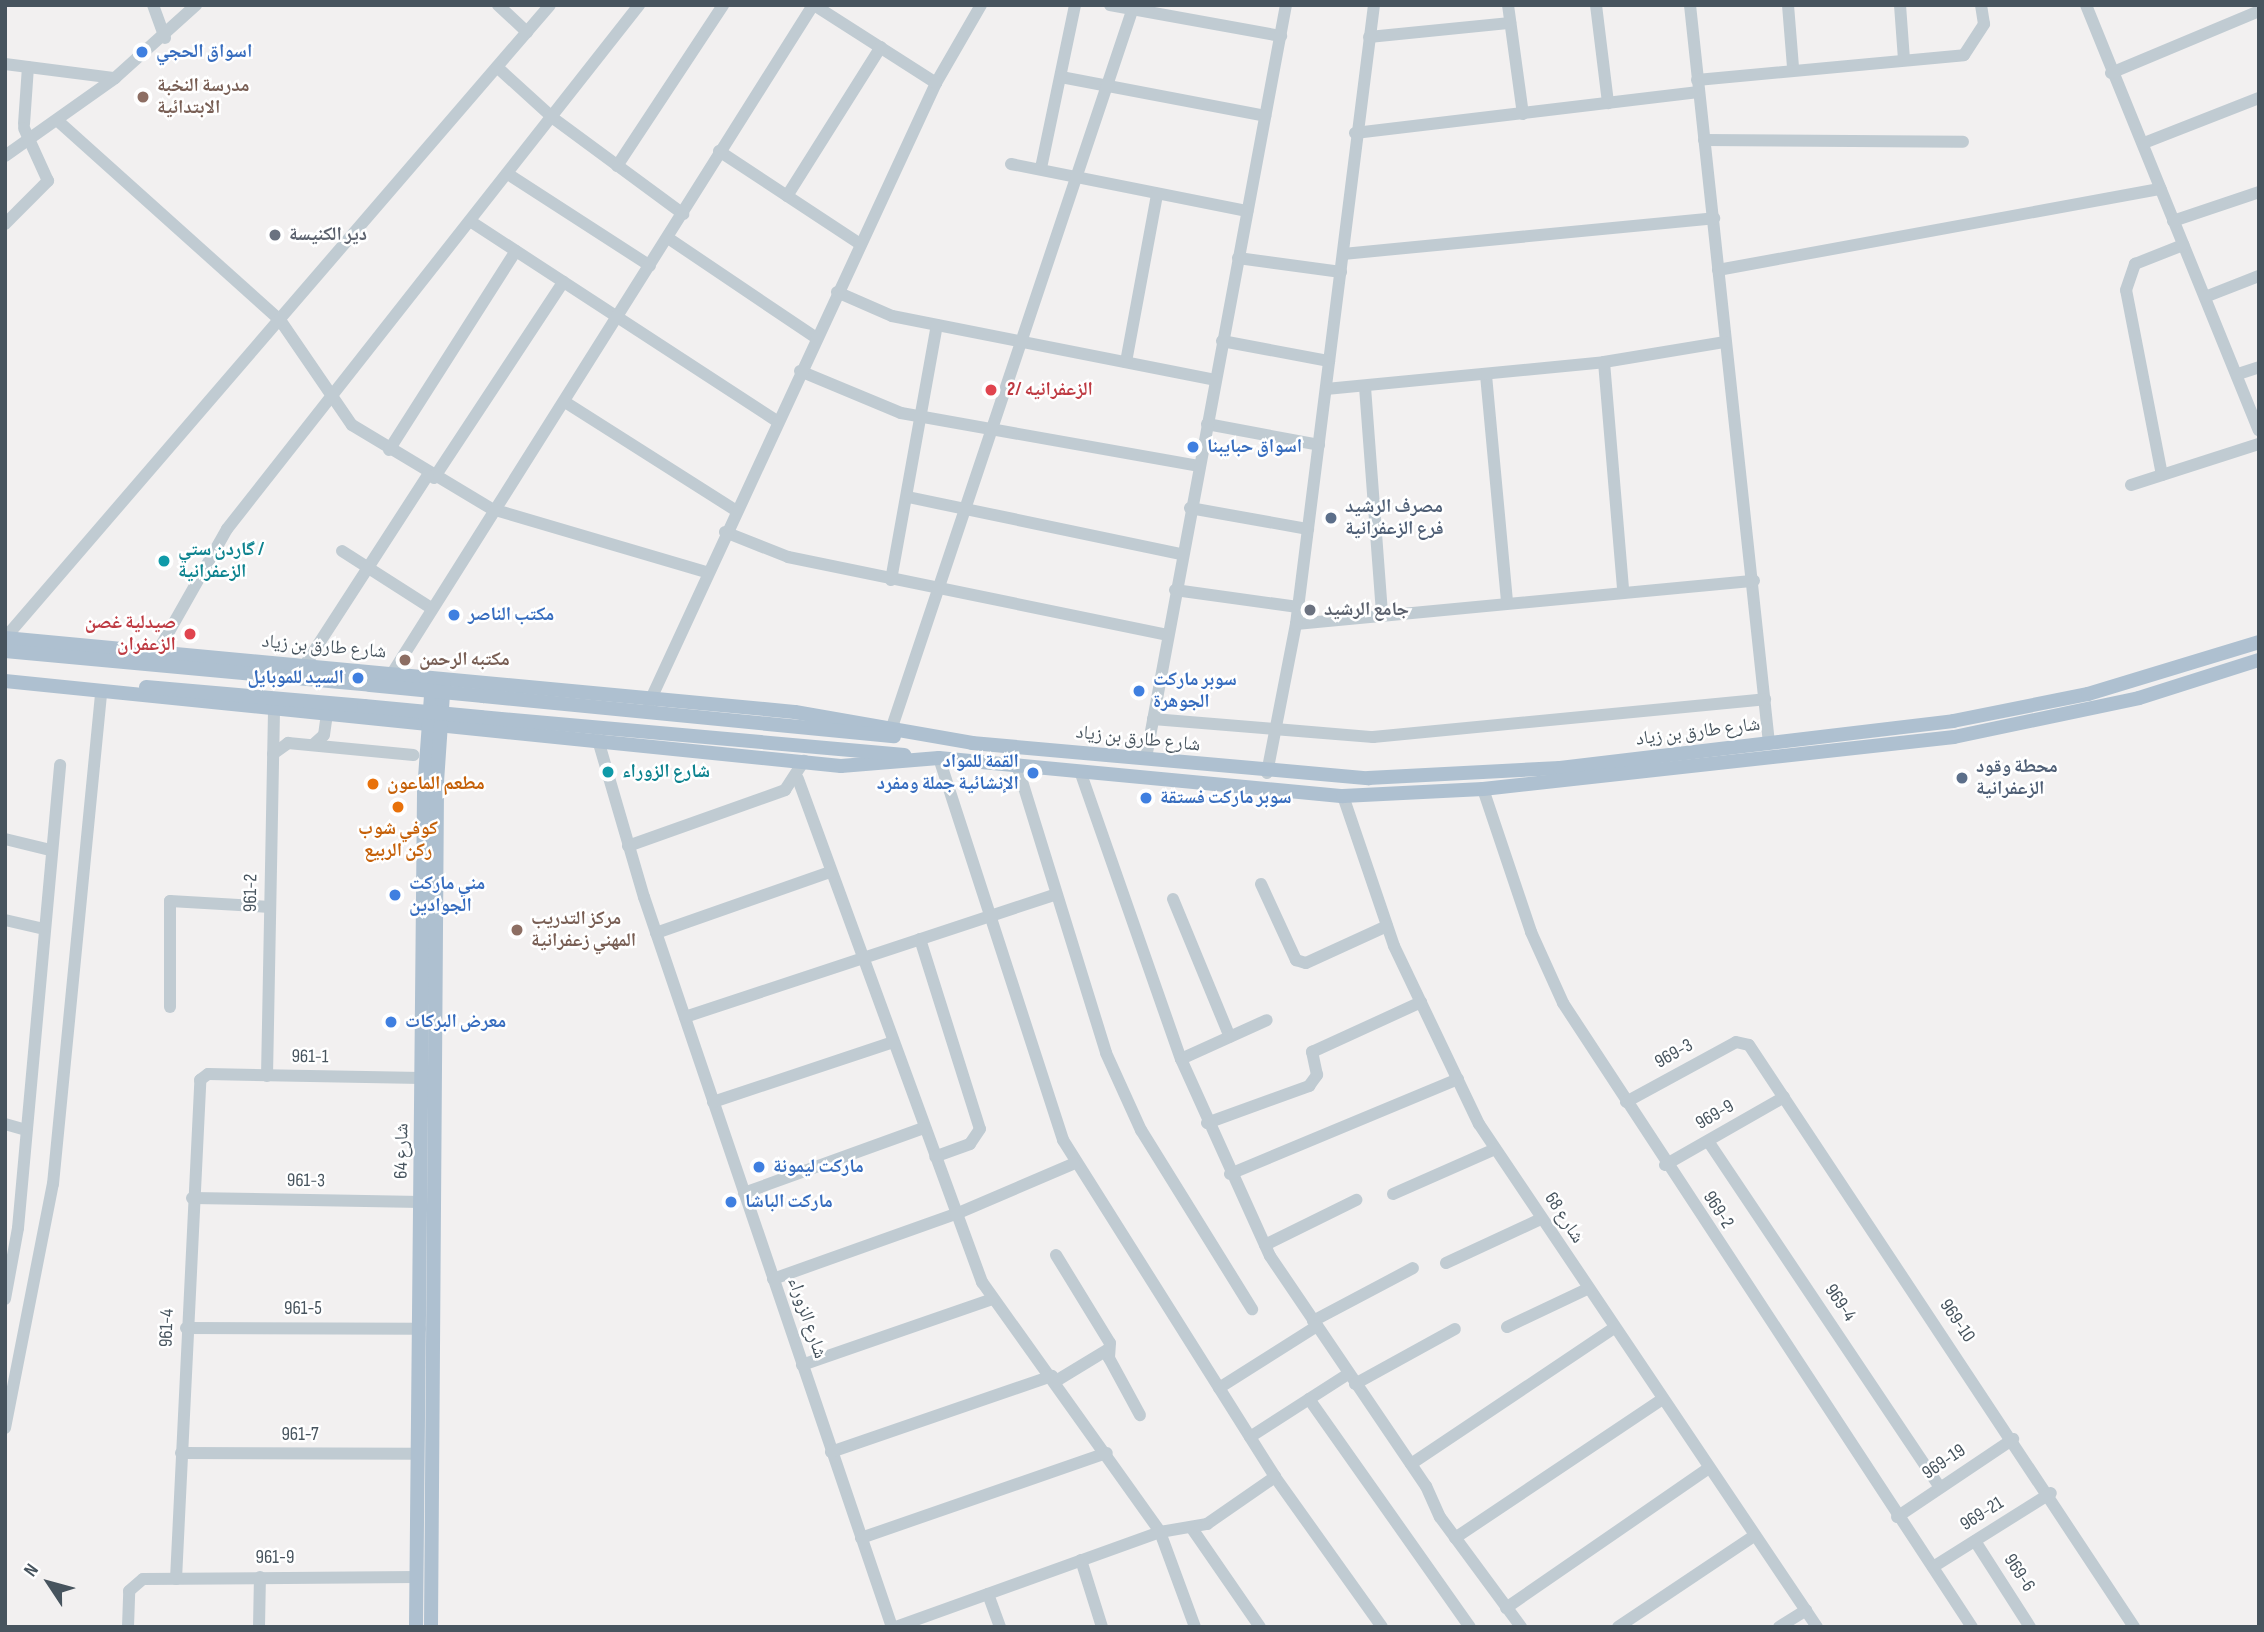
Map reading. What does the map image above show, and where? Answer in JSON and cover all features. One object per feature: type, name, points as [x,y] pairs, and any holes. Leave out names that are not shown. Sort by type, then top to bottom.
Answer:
[{"type":"main road","name":"شارع طارق بن زياد","points":[[5,638],[393,672],[649,703],[795,712],[972,743],[1146,758],[1267,773],[1441,776],[1769,743],[2017,709],[2259,642]]},
{"type":"main road","points":[[5,651],[972,743]]},
{"type":"main road","name":"شارع طارق بن زياد","points":[[5,681],[804,761],[876,765],[939,758],[1343,796],[1483,789],[1954,737],[2139,698],[2259,660]]},
{"type":"main road","points":[[5,674],[939,758]]},
{"type":"main road","name":"شارع 64","points":[[415,1627],[422,1078],[438,677]]},
{"type":"main road","name":"شارع 64","points":[[431,1627],[435,725]]},
{"type":"street","points":[[153,5],[165,38]]},
{"type":"street","points":[[5,156],[116,78],[165,38],[196,5]]},
{"type":"street","points":[[498,5],[527,32]]},
{"type":"street","points":[[5,638],[550,5]]},
{"type":"street","points":[[158,651],[227,529],[553,118],[639,5]]},
{"type":"street","points":[[617,166],[723,5]]},
{"type":"street","points":[[393,672],[492,509],[565,402],[683,214],[719,151],[813,5],[936,83]]},
{"type":"street","points":[[649,703],[706,572],[936,83],[981,5]]},
{"type":"street","points":[[1041,168],[1075,5]]},
{"type":"street","points":[[1110,5],[1280,36]]},
{"type":"street","points":[[1146,758],[1181,554],[1286,5]]},
{"type":"street","points":[[1267,773],[1296,624],[1341,272],[1355,133],[1374,5]]},
{"type":"street","points":[[1508,5],[1523,114]]},
{"type":"street","points":[[1597,5],[1608,103]]},
{"type":"street","points":[[1690,5],[1725,342],[1754,581],[1769,743]]},
{"type":"street","points":[[1788,5],[1793,67]]},
{"type":"street","points":[[1900,5],[1904,59]]},
{"type":"street","points":[[1355,133],[1608,103],[1793,67],[1964,55],[1983,24],[1981,5]]},
{"type":"street","points":[[2086,5],[2111,73],[2144,143],[2259,430]]},
{"type":"street","points":[[892,727],[970,508],[994,427],[1133,8]]},
{"type":"street","points":[[2111,73],[2259,11]]},
{"type":"street","points":[[1369,37],[1510,23]]},
{"type":"street","points":[[787,196],[881,47]]},
{"type":"street","points":[[5,64],[116,78]]},
{"type":"street","points":[[5,225],[48,181],[28,141],[24,126],[28,67]]},
{"type":"street","points":[[497,67],[553,118],[683,214]]},
{"type":"street","points":[[1060,77],[1265,117]]},
{"type":"street","points":[[2144,143],[2259,98]]},
{"type":"street","points":[[58,121],[280,320],[352,425],[431,476],[492,509],[706,572]]},
{"type":"street","points":[[1704,140],[1962,142]]},
{"type":"street","points":[[719,151],[860,244]]},
{"type":"street","points":[[1012,163],[1247,211]]},
{"type":"street","points":[[508,174],[650,267]]},
{"type":"street","points":[[1718,270],[2161,189]]},
{"type":"street","points":[[2173,221],[2259,192]]},
{"type":"street","points":[[1126,362],[1157,194]]},
{"type":"street","points":[[1343,254],[1714,218]]},
{"type":"street","points":[[470,221],[776,421]]},
{"type":"street","points":[[668,238],[816,338]]},
{"type":"street","points":[[2162,475],[2126,290],[2136,264],[2183,245]]},
{"type":"street","points":[[389,450],[516,251]]},
{"type":"street","points":[[1238,258],[1341,272]]},
{"type":"street","points":[[2205,297],[2259,276]]},
{"type":"street","points":[[306,665],[368,568],[563,282]]},
{"type":"street","points":[[837,292],[892,316],[1214,380]]},
{"type":"street","points":[[891,580],[937,325]]},
{"type":"street","points":[[1222,341],[1329,361]]},
{"type":"street","points":[[1326,389],[1604,362],[1725,342]]},
{"type":"street","points":[[1604,362],[1623,589]]},
{"type":"street","points":[[2238,374],[2259,367]]},
{"type":"street","points":[[800,371],[867,402],[922,415],[1198,466]]},
{"type":"street","points":[[1486,375],[1507,602]]},
{"type":"street","points":[[1365,387],[1382,614]]},
{"type":"street","points":[[565,402],[735,510]]},
{"type":"street","points":[[1207,424],[1319,445]]},
{"type":"street","points":[[2131,485],[2259,444]]},
{"type":"street","points":[[908,496],[1181,554]]},
{"type":"street","points":[[1190,508],[1308,529]]},
{"type":"street","points":[[725,532],[788,557],[1167,635]]},
{"type":"street","points":[[342,551],[430,608]]},
{"type":"street","points":[[1296,624],[1623,589],[1754,581]]},
{"type":"street","points":[[1175,590],[1298,607]]},
{"type":"street","points":[[5,1428],[52,1184],[100,691]]},
{"type":"street","points":[[1153,719],[1373,737],[1765,699]]},
{"type":"street","name":"961-2","points":[[267,1076],[274,710]]},
{"type":"street","points":[[314,744],[324,735],[327,714]]},
{"type":"street","name":"شارع الزوراء","points":[[598,740],[656,933],[831,1452],[894,1627]]},
{"type":"street","points":[[273,754],[288,743],[413,755]]},
{"type":"street","points":[[939,758],[988,917],[1075,1163],[1275,1477],[1382,1627]]},
{"type":"street","points":[[628,846],[785,790],[798,779],[804,761]]},
{"type":"street","points":[[5,1299],[26,1130],[60,765]]},
{"type":"street","points":[[1017,765],[1107,1053],[1141,1130],[1252,1309]]},
{"type":"street","points":[[1080,771],[1181,1059],[1230,1174],[1265,1245],[1410,1464],[1455,1538],[1521,1627]]},
{"type":"street","points":[[798,779],[956,1214],[993,1299],[1054,1378],[1160,1532],[1195,1627]]},
{"type":"street","name":"969-2","points":[[1483,789],[1557,991],[1665,1165],[1972,1627]]},
{"type":"street","name":"شارع 68","points":[[1343,796],[1387,926],[1458,1079],[1495,1149],[1706,1469],[1817,1627]]},
{"type":"street","points":[[5,839],[50,850]]},
{"type":"street","points":[[656,933],[830,872]]},
{"type":"street","points":[[1261,884],[1296,960],[1306,963],[1387,926]]},
{"type":"street","points":[[685,1017],[1056,894]]},
{"type":"street","points":[[1173,899],[1230,1037]]},
{"type":"street","points":[[170,1007],[170,901],[270,907]]},
{"type":"street","points":[[5,920],[43,929]]},
{"type":"street","points":[[920,939],[980,1129],[970,1143],[935,1157]]},
{"type":"street","points":[[1207,1123],[1309,1086],[1317,1075],[1312,1052],[1421,1002]]},
{"type":"street","points":[[1181,1059],[1267,1020]]},
{"type":"street","points":[[713,1102],[893,1042]]},
{"type":"street","name":"969-3","points":[[1626,1102],[1743,1042]]},
{"type":"street","name":"969-10","points":[[1743,1042],[1784,1097],[2012,1439],[2051,1493],[2134,1627]]},
{"type":"street","name":"961-1","points":[[200,1080],[208,1074],[422,1078]]},
{"type":"street","points":[[1230,1174],[1458,1079]]},
{"type":"street","name":"961-4","points":[[176,1579],[192,1198],[200,1080]]},
{"type":"street","name":"969-9","points":[[1665,1165],[1784,1097]]},
{"type":"street","points":[[5,1124],[26,1130]]},
{"type":"street","points":[[744,1193],[924,1128]]},
{"type":"street","name":"969-4","points":[[1708,1141],[1940,1487]]},
{"type":"street","points":[[1393,1194],[1495,1149]]},
{"type":"street","points":[[773,1279],[956,1214],[1075,1163]]},
{"type":"street","name":"961-3","points":[[192,1198],[421,1202]]},
{"type":"street","points":[[1265,1245],[1356,1200]]},
{"type":"street","points":[[1446,1264],[1541,1219]]},
{"type":"street","points":[[831,1452],[1054,1378],[1107,1350],[1110,1343],[1055,1255]]},
{"type":"street","points":[[1219,1388],[1315,1323],[1413,1268]]},
{"type":"street","points":[[1507,1327],[1587,1289]]},
{"type":"street","points":[[802,1364],[993,1299]]},
{"type":"street","name":"961-5","points":[[186,1328],[419,1329]]},
{"type":"street","points":[[1250,1437],[1309,1399],[1455,1329]]},
{"type":"street","points":[[1410,1464],[1613,1329]]},
{"type":"street","points":[[1107,1350],[1140,1415]]},
{"type":"street","points":[[1309,1399],[1470,1627]]},
{"type":"street","points":[[1455,1538],[1661,1400]]},
{"type":"street","name":"969-19","points":[[1897,1517],[2012,1439]]},
{"type":"street","name":"961-7","points":[[181,1453],[418,1454]]},
{"type":"street","points":[[861,1538],[1107,1453]]},
{"type":"street","points":[[1506,1608],[1706,1469]]},
{"type":"street","points":[[894,1627],[1160,1532],[1207,1524],[1275,1477]]},
{"type":"street","name":"969-21","points":[[1933,1567],[2051,1493]]},
{"type":"street","points":[[1191,1527],[1260,1627]]},
{"type":"street","points":[[1618,1627],[1754,1536]]},
{"type":"street","name":"969-6","points":[[1975,1541],[2030,1627]]},
{"type":"street","points":[[1081,1560],[1102,1627]]},
{"type":"street","points":[[258,1627],[260,1577]]},
{"type":"street","name":"961-9","points":[[128,1627],[134,1582],[260,1577],[417,1577]]},
{"type":"street","points":[[988,1594],[1000,1627]]},
{"type":"street","points":[[1779,1627],[1806,1610]]},
{"type":"place","name":"اسواق الحجي","points":[[142,52]]},
{"type":"place","name":"مدرسة النخبة الابتدائية","points":[[143,97]]},
{"type":"place","name":"دير الكنيسة","points":[[275,235]]},
{"type":"place","name":"الزعفرانيه /2","points":[[991,390]]},
{"type":"place","name":"اسواق حبايبنا","points":[[1193,447]]},
{"type":"place","name":"مصرف الرشيد فرع الزعفرانية","points":[[1331,518]]},
{"type":"place","name":"گاردن ستي / الزعفرانية","points":[[164,561]]},
{"type":"place","name":"جامع الرشيد","points":[[1310,610]]},
{"type":"place","name":"مكتب الناصر","points":[[454,615]]},
{"type":"place","name":"صيدلية غصن الزعفران","points":[[190,634]]},
{"type":"place","name":"مكتبه الرحمن","points":[[405,660]]},
{"type":"place","name":"السيد للموبايل","points":[[358,678]]},
{"type":"place","name":"سوبر ماركت الجوهرة","points":[[1139,691]]},
{"type":"place","name":"شارع الزوراء","points":[[608,772]]},
{"type":"place","name":"القمة للمواد الإنشائية جملة ومفرد","points":[[1033,773]]},
{"type":"place","name":"محطة وقود الزعفرانية","points":[[1962,778]]},
{"type":"place","name":"مطعم الماعون","points":[[373,784]]},
{"type":"place","name":"سوبر ماركت فستقة","points":[[1146,798]]},
{"type":"place","name":"كوفي شوب ركن الربيع","points":[[398,807]]},
{"type":"place","name":"مني ماركت الجوادين","points":[[395,895]]},
{"type":"place","name":"مركز التدريب المهني زعفرانية","points":[[517,930]]},
{"type":"place","name":"معرض البركات","points":[[391,1022]]},
{"type":"place","name":"ماركت ليمونة","points":[[759,1167]]},
{"type":"place","name":"ماركت الباشا","points":[[731,1202]]}]
